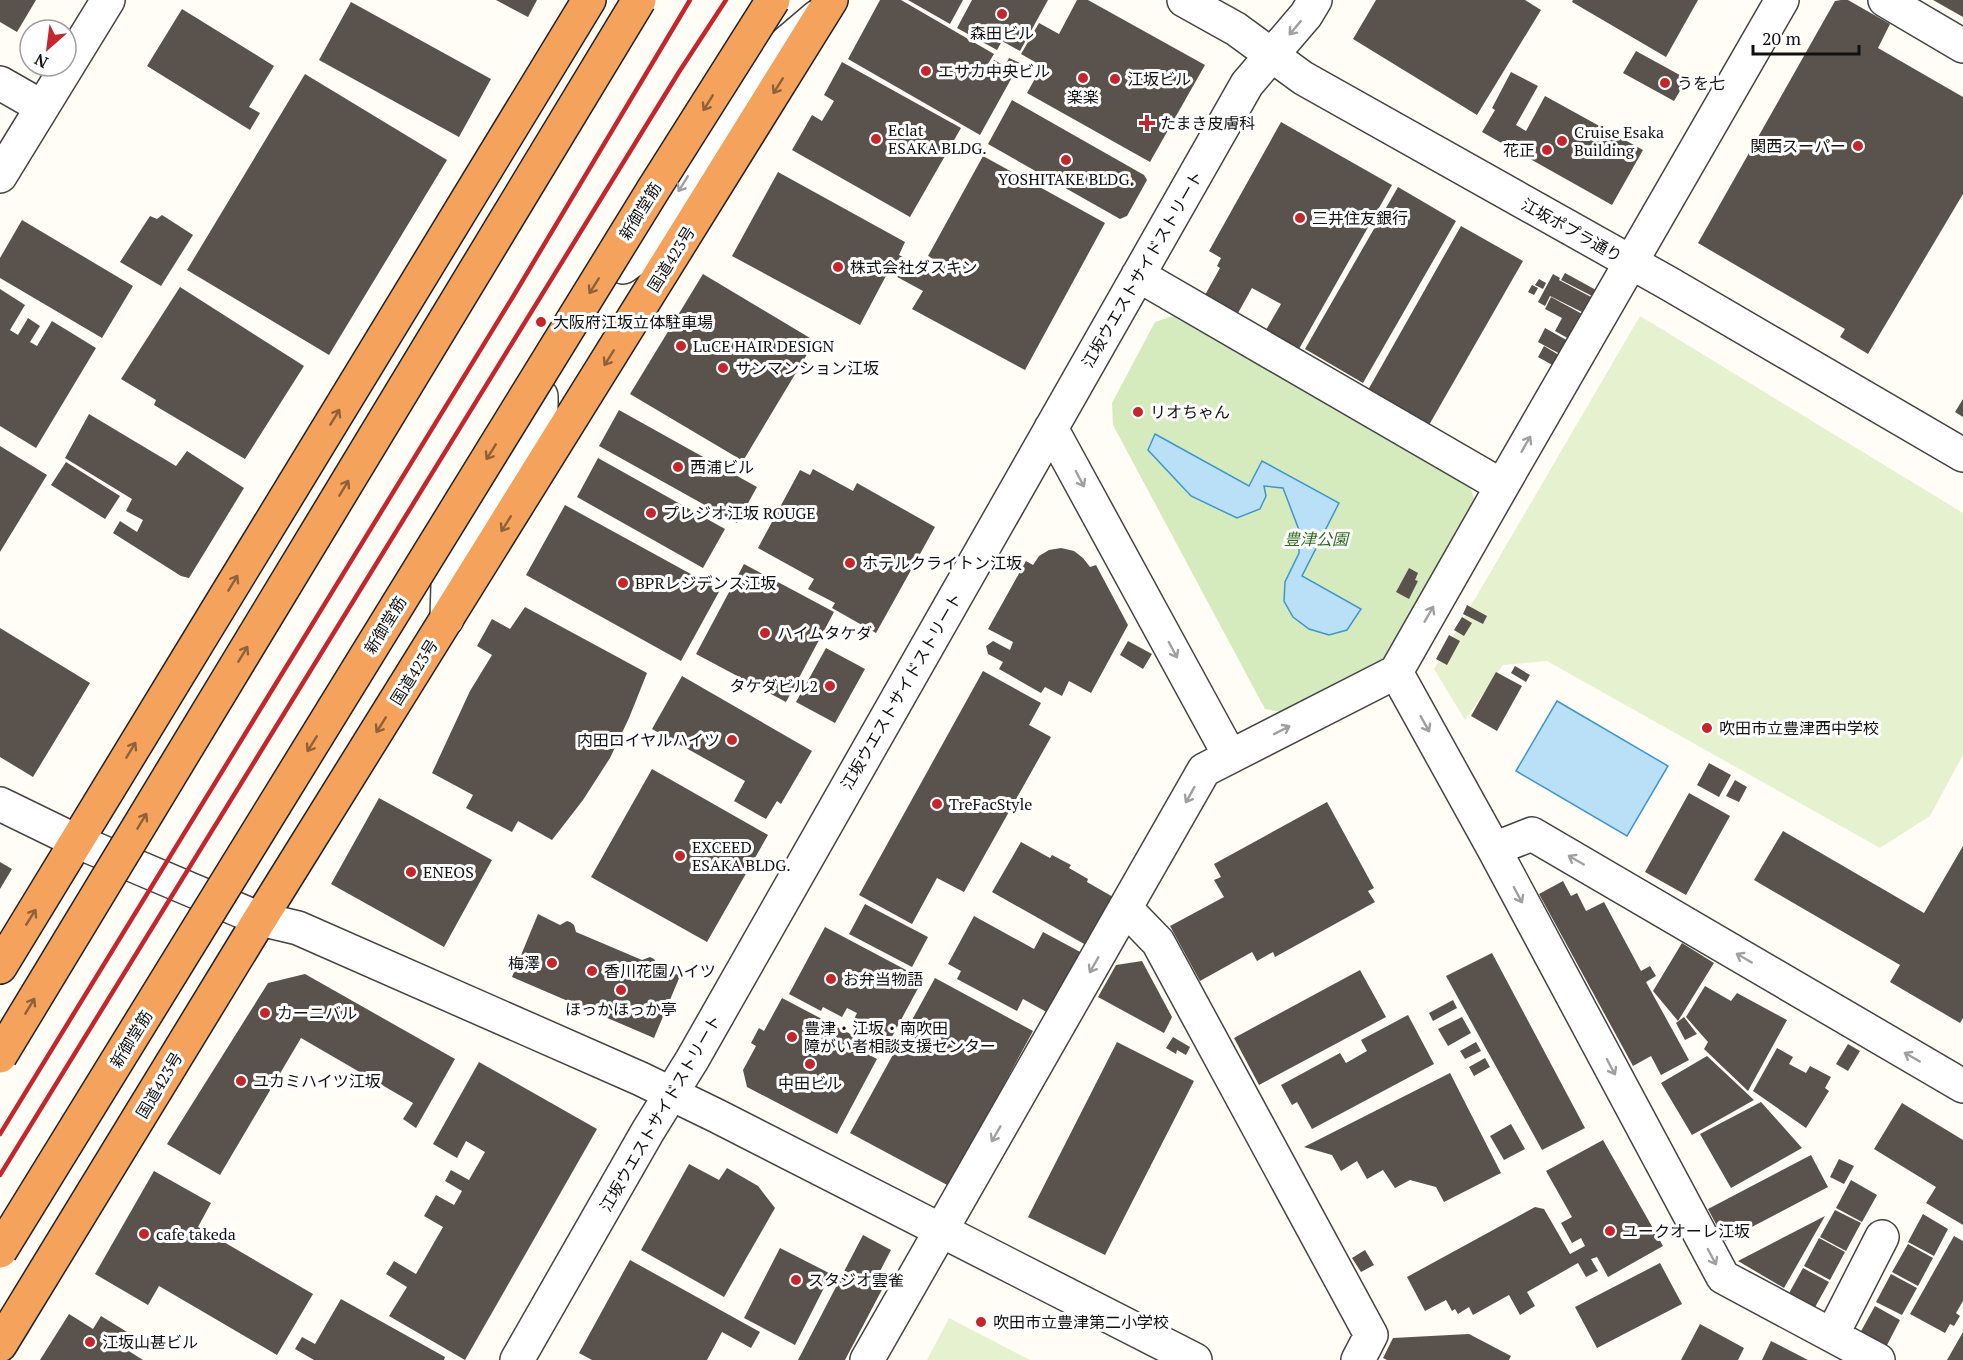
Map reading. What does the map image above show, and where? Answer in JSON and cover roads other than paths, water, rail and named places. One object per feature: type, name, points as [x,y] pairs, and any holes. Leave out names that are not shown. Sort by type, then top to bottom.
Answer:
[{"type":"highway","points":[[0,967],[589,0]]},
{"type":"highway","points":[[0,1056],[639,0]]},
{"type":"highway","name":"新御堂筋","points":[[0,1251],[621,241],[772,0]]},
{"type":"highway","name":"国道423号","points":[[0,1345],[260,919],[828,5]]},
{"type":"street","points":[[0,176],[108,0]]},
{"type":"street","name":"江坂ポプラ通り","points":[[1184,0],[1236,29],[1303,78],[1630,262],[1963,455]]},
{"type":"street","name":"江坂ウエストサイドストリート","points":[[517,1360],[1052,428],[1246,84],[1306,15],[1315,0]]},
{"type":"street","points":[[867,1360],[1204,770],[1396,672],[1782,0]]},
{"type":"street","points":[[1885,0],[1963,46]]},
{"type":"street","points":[[623,267],[637,257],[736,101],[777,51],[828,5]]},
{"type":"street","points":[[0,84],[42,107]]},
{"type":"street","points":[[1138,275],[1502,486]]},
{"type":"street","points":[[447,619],[448,585],[458,546],[541,413],[541,396]]},
{"type":"street","points":[[1052,428],[1230,756]]},
{"type":"street","points":[[1396,672],[1494,849],[1723,1278],[1878,1360]]},
{"type":"street","points":[[0,804],[76,841],[260,919],[298,928],[671,1094],[1195,1360]]},
{"type":"street","points":[[1494,849],[1532,834],[1963,1086]]},
{"type":"street","points":[[1126,909],[1158,942],[1371,1335],[1358,1360]]},
{"type":"street","points":[[1832,1335],[1882,1237]]},
{"type":"water","points":[[1155,434],[1249,486],[1262,461],[1339,503],[1302,576],[1361,609],[1347,630],[1329,635],[1309,629],[1293,617],[1284,601],[1285,582],[1299,553],[1299,530],[1283,488],[1264,486],[1266,496],[1260,509],[1237,518],[1191,496],[1148,450]]},
{"type":"water","points":[[1557,701],[1668,766],[1627,836],[1516,771]]},
{"type":"railway","points":[[0,1134],[514,295],[690,0]]},
{"type":"railway","points":[[0,1175],[679,72],[726,0]]},
{"type":"place","name":"森田ビル","points":[[1002,14]]},
{"type":"place","name":"エサカ中央ビル","points":[[926,71]]},
{"type":"place","name":"楽楽","points":[[1083,78]]},
{"type":"place","name":"江坂ビル","points":[[1115,79]]},
{"type":"place","name":"うを七","points":[[1665,83]]},
{"type":"place","name":"たまき皮膚科","points":[[1147,123]]},
{"type":"place","name":"Eclat ESAKA BLDG.","points":[[876,139]]},
{"type":"place","name":"Cruise Esaka Building","points":[[1562,141]]},
{"type":"place","name":"関西スーパー","points":[[1858,146]]},
{"type":"place","name":"花正","points":[[1547,150]]},
{"type":"place","name":"YOSHITAKE BLDG.","points":[[1066,160]]},
{"type":"place","name":"三井住友銀行","points":[[1300,218]]},
{"type":"place","name":"株式会社ダスキン","points":[[838,267]]},
{"type":"place","name":"大阪府江坂立体駐車場","points":[[541,322]]},
{"type":"place","name":"LuCE HAIR DESIGN","points":[[681,346]]},
{"type":"place","name":"サンマンション江坂","points":[[723,368]]},
{"type":"place","name":"リオちゃん","points":[[1138,412]]},
{"type":"place","name":"西浦ビル","points":[[678,467]]},
{"type":"place","name":"プレジオ江坂 ROUGE","points":[[651,513]]},
{"type":"place","name":"ホテルクライトン江坂","points":[[850,563]]},
{"type":"place","name":"BPRレジデンス江坂","points":[[623,583]]},
{"type":"place","name":"ハイムタケダ","points":[[765,633]]},
{"type":"place","name":"タケダビル2","points":[[830,686]]},
{"type":"place","name":"吹田市立豊津西中学校","points":[[1707,728]]},
{"type":"place","name":"内田ロイヤルハイツ","points":[[732,740]]},
{"type":"place","name":"TreFacStyle","points":[[937,804]]},
{"type":"place","name":"EXCEED ESAKA BLDG.","points":[[680,856]]},
{"type":"place","name":"ENEOS","points":[[411,872]]},
{"type":"place","name":"梅澤","points":[[552,963]]},
{"type":"place","name":"香川花園ハイツ","points":[[592,971]]},
{"type":"place","name":"お弁当物語","points":[[831,979]]},
{"type":"place","name":"ほっかほっか亭","points":[[621,990]]},
{"type":"place","name":"カーニバル","points":[[265,1013]]},
{"type":"place","name":"豊津・江坂・南吹田 障がい者相談支援センター","points":[[792,1037]]},
{"type":"place","name":"中田ビル","points":[[810,1064]]},
{"type":"place","name":"ユカミハイツ江坂","points":[[241,1081]]},
{"type":"place","name":"ユークオーレ江坂","points":[[1610,1231]]},
{"type":"place","name":"cafe takeda","points":[[144,1234]]},
{"type":"place","name":"スタジオ雲雀","points":[[796,1280]]},
{"type":"place","name":"吹田市立豊津第二小学校","points":[[981,1322]]},
{"type":"place","name":"江坂山甚ビル","points":[[90,1342]]},
{"type":"park label","name":"豊津公園","points":[[1316,539]]}]
